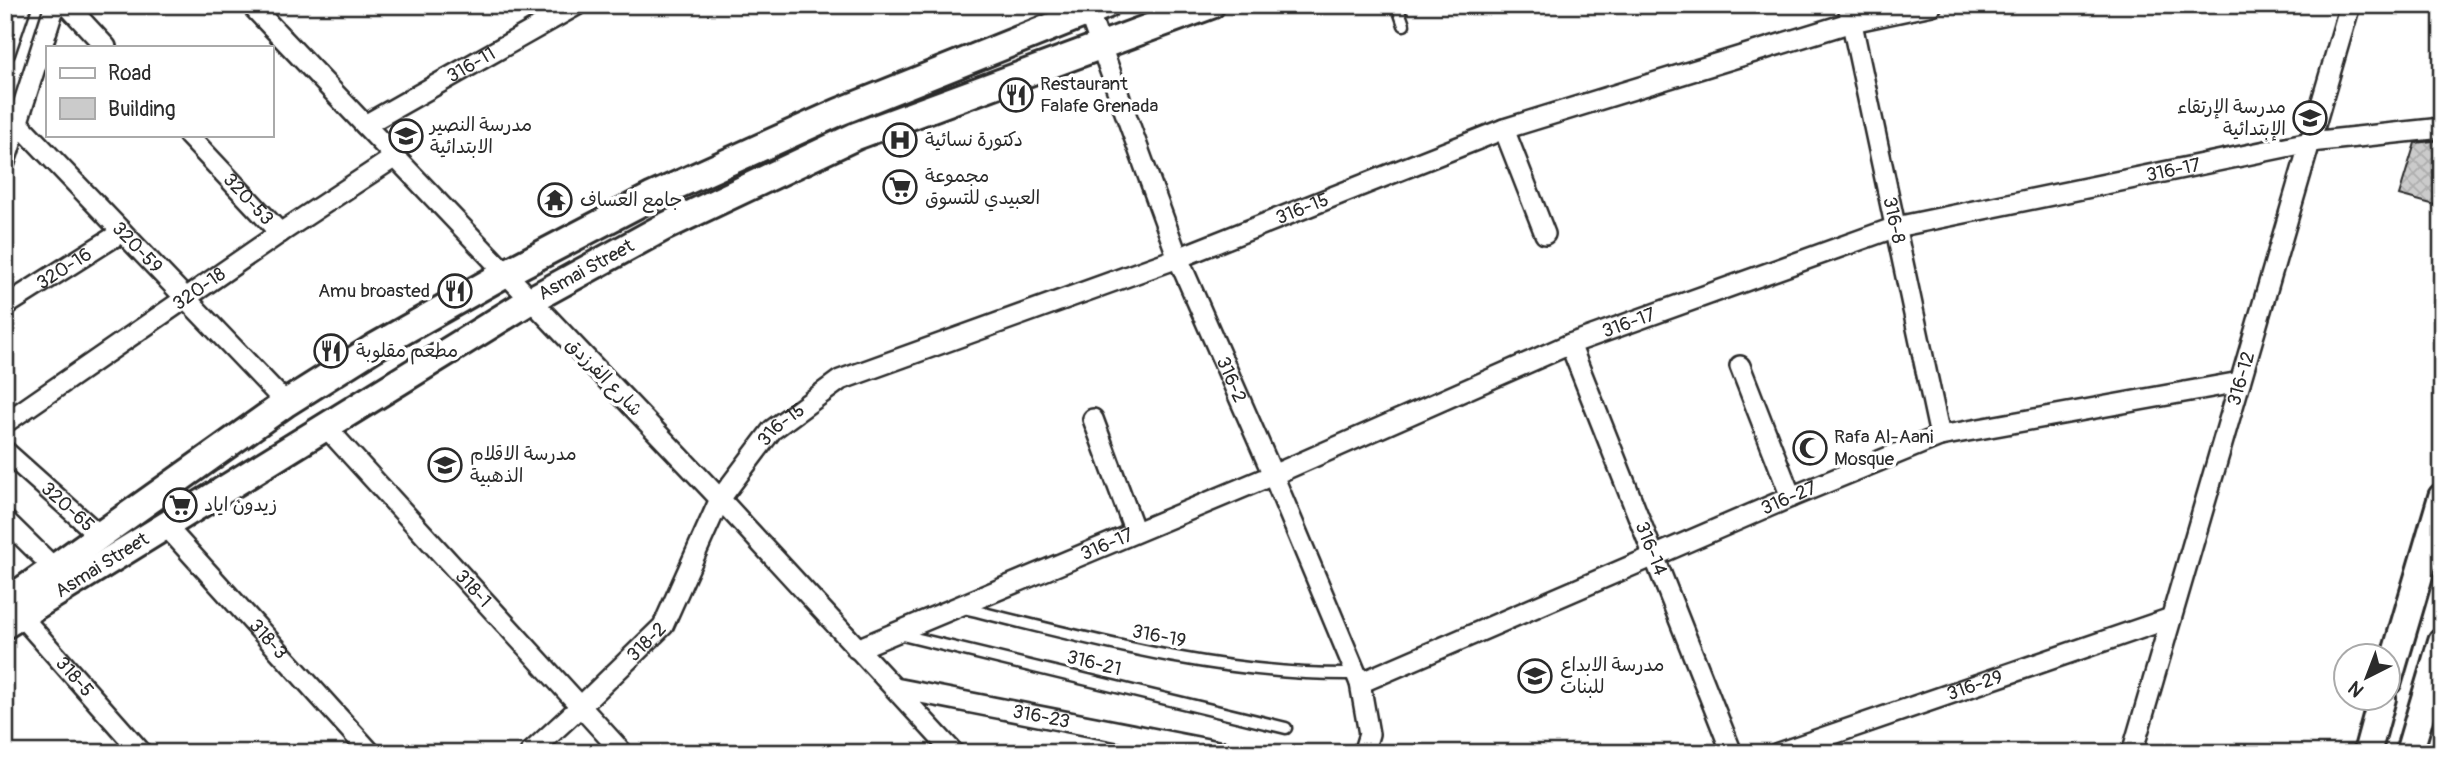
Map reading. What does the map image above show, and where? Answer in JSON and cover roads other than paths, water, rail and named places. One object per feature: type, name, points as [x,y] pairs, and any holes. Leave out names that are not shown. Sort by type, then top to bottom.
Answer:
[{"type":"street","points":[[6,46],[21,5]]},
{"type":"street","points":[[5,162],[12,121],[55,5]]},
{"type":"street","points":[[67,5],[105,46]]},
{"type":"street","name":"شارع الفرزدق","points":[[251,5],[720,499],[954,753]]},
{"type":"street","name":"316-11","points":[[365,125],[577,5]]},
{"type":"street","name":"Asmai Street","points":[[10,611],[165,525],[531,300],[664,227],[856,136],[1211,5]]},
{"type":"street","name":"316-15","points":[[720,499],[772,430],[840,380],[1178,258],[1504,129],[1850,13],[1932,5]]},
{"type":"street","name":"316-12","points":[[2132,753],[2350,5]]},
{"type":"street","name":"Asmai Street","points":[[10,611],[54,568],[286,403],[375,347],[506,273],[653,196],[839,112],[1094,7]]},
{"type":"street","name":"316-2","points":[[1094,7],[1101,45],[1178,258],[1273,474],[1358,679],[1369,734],[1363,753]]},
{"type":"street","name":"316-8","points":[[1850,13],[1940,436]]},
{"type":"street","name":"320-59","points":[[12,121],[286,403]]},
{"type":"street","name":"316-17","points":[[857,649],[1273,474],[1570,344],[1896,226],[2310,142],[2442,128]]},
{"type":"street","points":[[1504,129],[1545,234]]},
{"type":"street","name":"320-53","points":[[189,136],[280,233]]},
{"type":"street","name":"320-18","points":[[5,423],[395,157]]},
{"type":"street","name":"320-16","points":[[5,306],[122,232]]},
{"type":"street","name":"316-14","points":[[1570,344],[1732,753]]},
{"type":"street","points":[[1740,366],[1791,497]]},
{"type":"street","name":"316-27","points":[[1358,679],[1940,436],[2240,382]]},
{"type":"street","points":[[1093,419],[1135,532]]},
{"type":"street","name":"318-1","points":[[325,426],[622,753]]},
{"type":"street","name":"320-65","points":[[5,451],[99,535]]},
{"type":"street","points":[[2399,642],[2442,497]]},
{"type":"street","name":"318-2","points":[[530,753],[663,626],[720,499]]},
{"type":"street","points":[[5,520],[54,568]]},
{"type":"street","name":"318-3","points":[[165,525],[371,753]]},
{"type":"street","name":"318-5","points":[[10,611],[142,753]]},
{"type":"street","name":"316-29","points":[[1778,753],[2171,618]]},
{"type":"street","points":[[2409,753],[2441,644]]},
{"type":"street","name":"316-23","points":[[895,688],[1228,753]]},
{"type":"street","points":[[2367,753],[2378,712]]},
{"type":"lane","points":[[1396,5],[1404,25]]},
{"type":"lane","name":"316-19","points":[[958,606],[1109,644],[1203,662],[1358,679]]},
{"type":"lane","name":"316-21","points":[[894,633],[1286,728]]},
{"type":"place","name":"Restaurant Falafe Grenada","points":[[1016,95]]},
{"type":"place","name":"مدرسة الإرتقاء الإبتدائية","points":[[2310,118]]},
{"type":"place","name":"مدرسة النصير الابتدائية","points":[[406,136]]},
{"type":"place","name":"دكتورة نسائية","points":[[900,140]]},
{"type":"place","name":"مجموعة العبيدي للتسوق","points":[[900,187]]},
{"type":"place","name":"جامع العساف","points":[[555,200]]},
{"type":"place","name":"Amu broasted","points":[[455,291]]},
{"type":"place","name":"مطعم مقلوبة","points":[[331,351]]},
{"type":"place","name":"Rafa Al-Aani Mosque","points":[[1810,448]]},
{"type":"place","name":"مدرسة الاقلام الذهبية","points":[[445,465]]},
{"type":"place","name":"زيدون اياد","points":[[180,505]]},
{"type":"place","name":"مدرسة الابداع للبنات","points":[[1535,676]]}]
